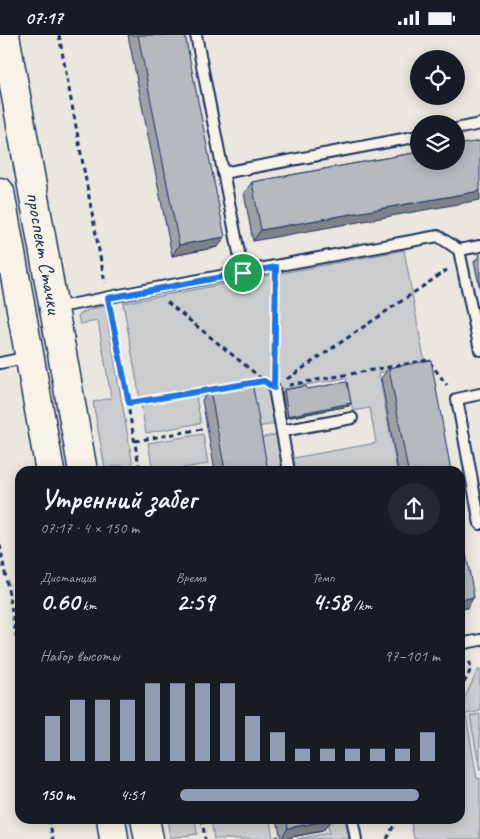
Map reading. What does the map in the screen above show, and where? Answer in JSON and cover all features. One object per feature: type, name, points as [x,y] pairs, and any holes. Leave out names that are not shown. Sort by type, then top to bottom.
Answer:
[{"type":"main road","name":"проспект Стачки","points":[[5,35],[82,466]]},
{"type":"main road","name":"проспект Стачки","points":[[0,192],[49,466]]},
{"type":"main road","points":[[112,824],[114,839]]},
{"type":"main road","points":[[146,824],[148,839]]},
{"type":"lane","points":[[196,35],[243,273]]},
{"type":"lane","points":[[465,127],[480,124]]},
{"type":"lane","points":[[223,173],[410,138]]},
{"type":"lane","points":[[54,308],[438,236],[460,256],[480,351]]},
{"type":"lane","points":[[460,256],[480,246]]},
{"type":"lane","points":[[0,363],[30,356]]},
{"type":"lane","points":[[274,388],[288,466]]},
{"type":"lane","points":[[480,394],[457,399],[480,524]]},
{"type":"lane","points":[[282,431],[352,418]]},
{"type":"lane","points":[[465,643],[480,639]]},
{"type":"lane","points":[[353,824],[356,839]]},
{"type":"path","points":[[59,35],[129,403],[139,466]]},
{"type":"path","points":[[274,388],[460,256]]},
{"type":"path","points":[[274,388],[276,267]]},
{"type":"path","points":[[150,289],[264,381],[254,382]]},
{"type":"path","points":[[274,388],[428,359],[457,399]]},
{"type":"path","points":[[129,403],[216,389]]},
{"type":"path","points":[[135,441],[202,429]]},
{"type":"path","points":[[0,545],[15,629]]},
{"type":"path","points":[[465,650],[471,669],[465,681]]},
{"type":"path","points":[[50,824],[53,839]]},
{"type":"path","points":[[203,824],[205,839]]},
{"type":"path","points":[[387,839],[394,824]]},
{"type":"shaded area","points":[[404,250],[425,364],[379,373],[396,466],[294,466],[293,458],[376,443],[370,408],[353,411],[346,378],[270,391],[275,424],[257,427],[250,387],[196,397],[201,423],[146,433],[123,303]]},
{"type":"shaded area","points":[[105,306],[133,466],[105,466],[93,402],[111,398],[98,321],[80,324],[78,316],[94,308]]},
{"type":"shaded area","points":[[203,434],[208,464],[196,466],[152,466],[148,443]]},
{"type":"shaded area","points":[[278,434],[283,466],[265,466],[260,438]]},
{"type":"shaded area","points":[[478,670],[480,670],[480,711],[466,714],[477,779],[480,778],[480,839],[414,839],[411,824],[465,824],[465,697]]},
{"type":"shaded area","points":[[480,714],[480,771],[470,716]]},
{"type":"shaded area","points":[[168,824],[196,824],[197,834],[170,838]]},
{"type":"shaded area","points":[[212,824],[271,824],[273,839],[214,839]]},
{"type":"shaded area","points":[[328,824],[347,824],[349,839],[297,839],[329,833]]},
{"type":"building","points":[[138,35],[185,35],[225,237],[179,245]]},
{"type":"building","points":[[480,141],[480,191],[261,230],[252,182],[410,154],[410,170],[465,170],[465,144]]},
{"type":"building","points":[[431,360],[450,466],[407,466],[389,368]]},
{"type":"building","points":[[252,382],[267,466],[224,466],[210,389]]},
{"type":"building","points":[[347,382],[351,403],[288,416],[284,390],[306,386],[307,389]]},
{"type":"building","points":[[465,548],[474,597],[465,599]]},
{"type":"building","points":[[288,824],[310,824],[288,828]]},
{"type":"route","points":[[276,267],[274,388],[264,381],[129,403],[108,298],[243,273],[276,267]]}]
